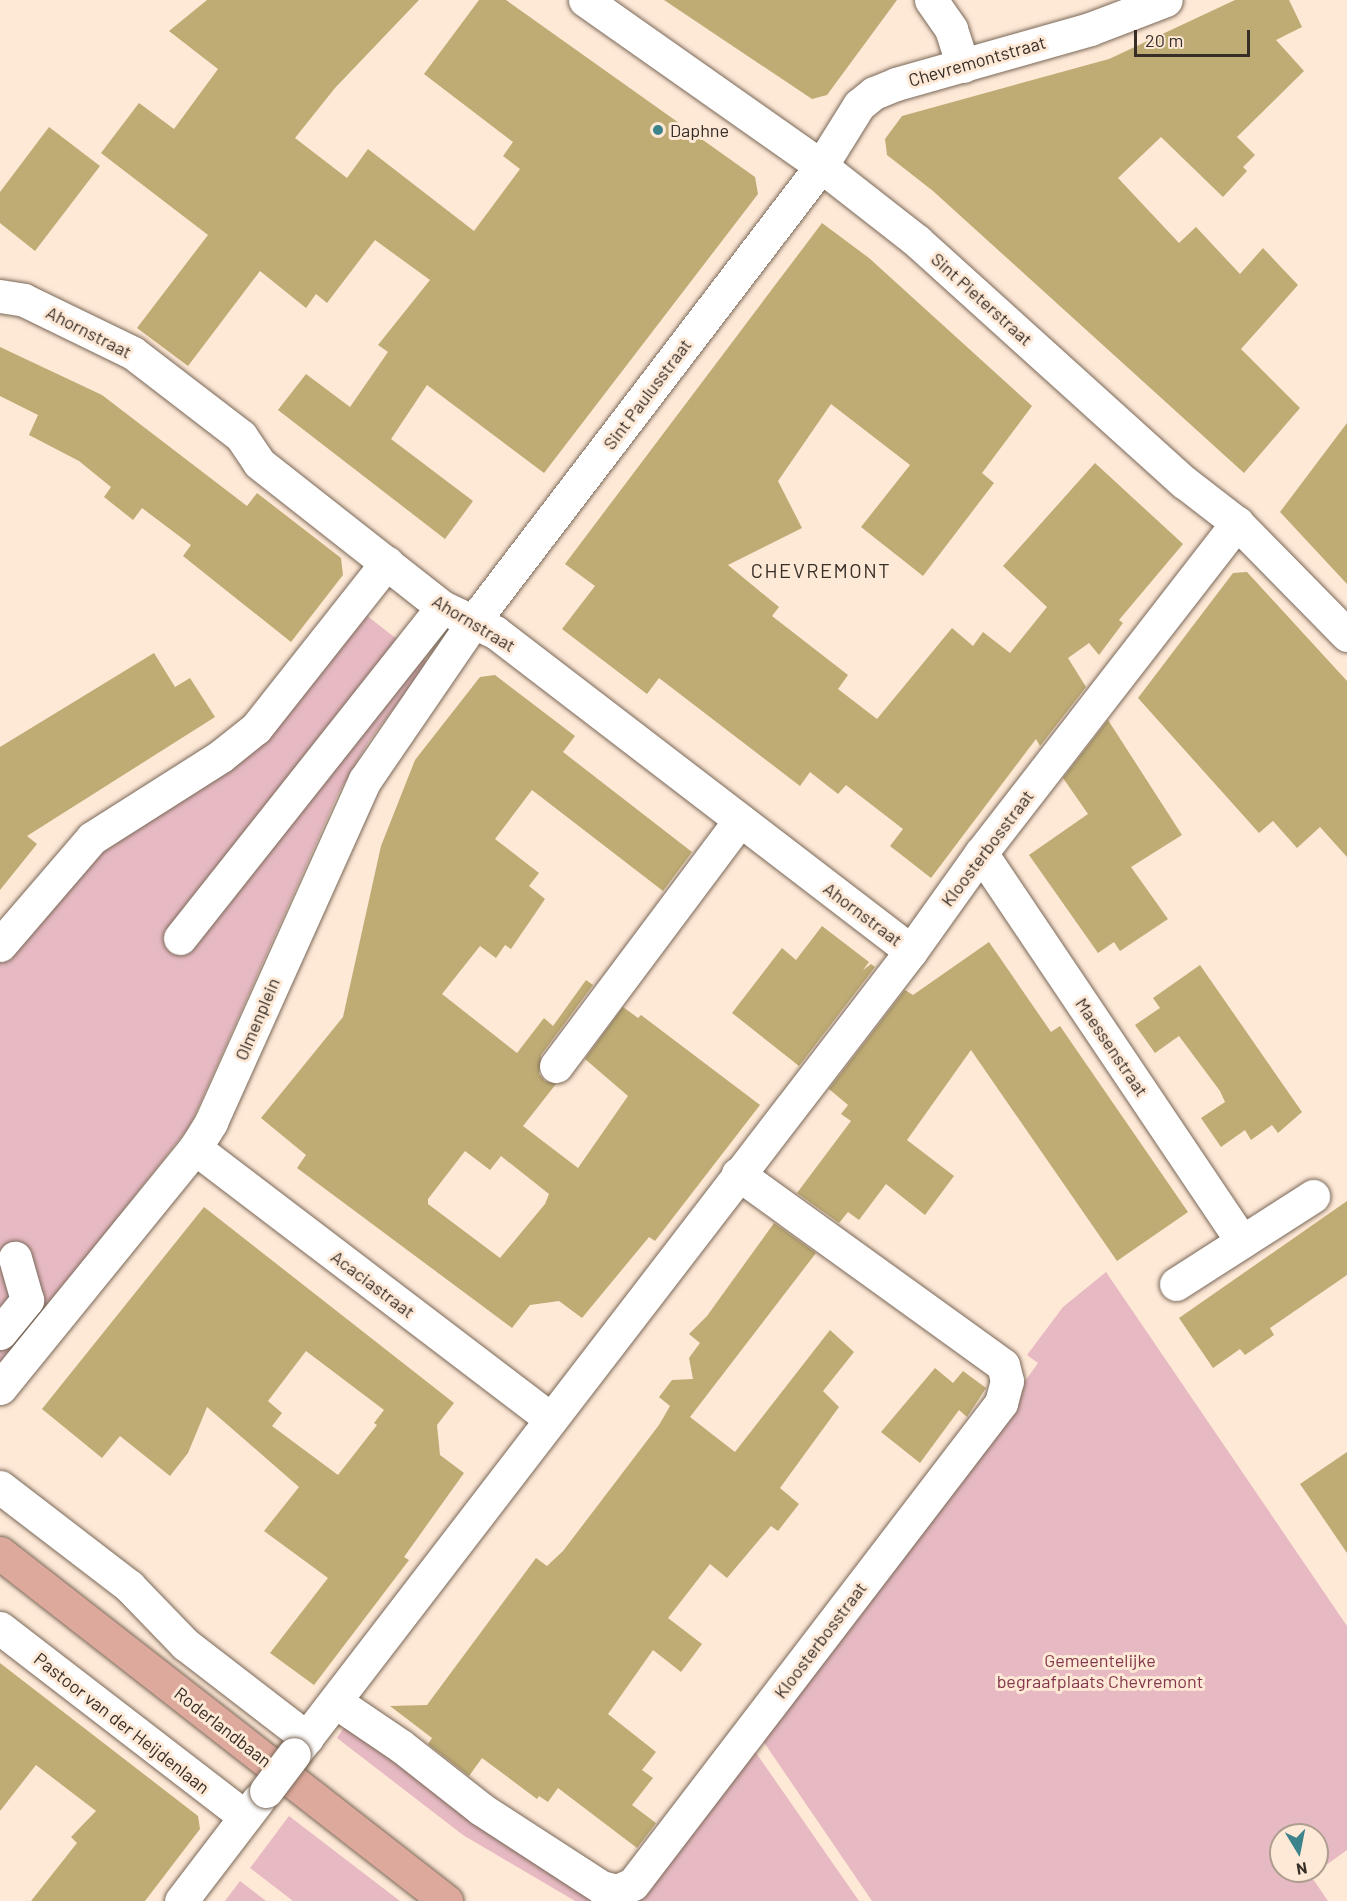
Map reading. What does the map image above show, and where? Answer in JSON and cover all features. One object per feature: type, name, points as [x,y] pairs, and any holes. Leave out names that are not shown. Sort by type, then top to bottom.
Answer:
[{"type":"main road","name":"Roderlandbaan","points":[[0,1553],[446,1901]]},
{"type":"street","name":"Sint Pieterstraat","points":[[585,0],[821,166],[917,240],[1184,482],[1237,523],[1347,635]]},
{"type":"street","points":[[931,0],[951,29],[963,66]]},
{"type":"street","name":"Chevremontstraat","points":[[821,166],[859,105],[874,93],[1120,19],[1166,0]]},
{"type":"street","name":"Sint Paulusstraat","points":[[473,622],[821,166]]},
{"type":"street","name":"Ahornstraat","points":[[0,296],[24,300],[134,353],[241,436],[259,463],[442,607],[495,632],[911,951]]},
{"type":"street","name":"Kloosterbosstraat","points":[[181,1901],[911,951],[981,853],[1237,523]]},
{"type":"street","points":[[0,945],[92,838],[221,756],[256,728],[387,562]]},
{"type":"street","points":[[180,938],[442,607]]},
{"type":"street","name":"Olmenplein","points":[[0,1388],[195,1148],[216,1113],[365,780],[473,622]]},
{"type":"street","points":[[556,1066],[740,820]]},
{"type":"street","name":"Maessenstraat","points":[[981,853],[1242,1241]]},
{"type":"street","name":"Acaciastraat","points":[[195,1148],[551,1419]]},
{"type":"street","name":"Kloosterbosstraat","points":[[336,1702],[401,1746],[480,1809],[601,1887],[617,1891],[633,1884],[993,1413],[1007,1381],[1003,1365],[738,1174]]},
{"type":"street","points":[[1176,1284],[1313,1196]]},
{"type":"street","points":[[0,1333],[27,1300],[15,1258]]},
{"type":"street","points":[[0,1487],[129,1586],[185,1644],[301,1746]]},
{"type":"street","name":"Pastoor van der Heijdenlaan","points":[[0,1628],[245,1817]]},
{"type":"green space","points":[[362,612],[428,663],[369,741],[338,794],[190,1126],[0,1366],[0,958],[112,834]]},
{"type":"green space","name":"Gemeentelijke begraafplaats Chevremont","points":[[1106,1272],[1347,1626],[1347,1850],[1329,1863],[1329,1823],[1269,1823],[1269,1883],[1316,1883],[1328,1901],[872,1901],[761,1738],[776,1726],[1038,1363],[1027,1355],[1063,1307]]},
{"type":"green space","points":[[347,1723],[613,1901],[575,1901],[463,1835],[337,1738]]},
{"type":"green space","points":[[752,1747],[859,1901],[628,1901]]},
{"type":"green space","points":[[289,1816],[400,1901],[293,1901],[250,1868]]},
{"type":"green space","points":[[240,1881],[266,1901],[225,1901]]},
{"type":"building","points":[[207,0],[419,0],[335,88],[295,138],[347,178],[368,149],[474,231],[520,169],[503,156],[513,142],[424,74],[479,0],[506,0],[755,177],[758,194],[544,473],[427,385],[391,439],[473,501],[445,539],[278,410],[306,374],[350,407],[388,352],[378,345],[430,280],[375,240],[327,303],[316,294],[306,308],[260,271],[188,366],[137,328],[208,235],[101,153],[139,103],[174,129],[218,69],[169,31]]},
{"type":"building","points":[[664,0],[897,0],[827,95],[812,99]]},
{"type":"building","points":[[1235,0],[1289,0],[1302,27],[1276,40],[1304,71],[1237,137],[1255,155],[1243,167],[1247,171],[1223,197],[1161,137],[1118,178],[1179,243],[1196,227],[1240,274],[1263,248],[1298,285],[1241,349],[1300,408],[1244,473],[933,191],[887,155],[885,139],[902,116],[1109,59]]},
{"type":"building","points":[[49,127],[100,166],[35,251],[0,223],[0,192]]},
{"type":"building","points":[[822,223],[869,258],[1032,406],[982,473],[994,483],[923,576],[861,527],[910,465],[831,404],[778,481],[802,528],[728,565],[779,607],[772,616],[848,675],[838,689],[877,719],[952,628],[973,646],[983,632],[1010,653],[1047,607],[1003,566],[1095,463],[1183,544],[1119,620],[1123,623],[1099,655],[1089,643],[1068,658],[1086,687],[1040,746],[1036,739],[931,878],[890,846],[903,829],[846,785],[838,794],[810,772],[800,786],[659,678],[647,694],[562,629],[595,586],[565,564]]},
{"type":"building","points":[[0,347],[102,395],[247,506],[257,493],[341,558],[343,575],[291,642],[183,556],[191,545],[142,508],[133,520],[104,497],[111,487],[79,461],[29,435],[38,415],[0,396]]},
{"type":"building","points":[[1347,423],[1347,584],[1280,512]]},
{"type":"building","points":[[1247,572],[1347,681],[1347,857],[1320,827],[1297,848],[1273,821],[1259,833],[1138,698],[1233,573]]},
{"type":"building","points":[[154,653],[175,687],[190,678],[215,717],[27,836],[37,844],[0,890],[0,747]]},
{"type":"building","points":[[495,675],[575,736],[563,752],[692,852],[663,891],[532,790],[495,839],[539,873],[529,886],[545,899],[511,949],[505,945],[496,958],[480,946],[442,994],[517,1053],[544,1018],[553,1026],[586,980],[593,985],[541,1055],[539,1074],[545,1081],[556,1084],[523,1126],[578,1168],[628,1096],[585,1059],[623,1007],[638,1018],[641,1015],[760,1105],[655,1241],[649,1237],[582,1318],[559,1301],[530,1305],[512,1328],[297,1168],[306,1155],[261,1118],[343,1017],[381,846],[415,760],[480,677]],"holes":[[[465,1151],[490,1170],[501,1156],[549,1194],[545,1204],[500,1258],[428,1204],[428,1199]]]},
{"type":"building","points":[[1108,720],[1182,835],[1131,867],[1168,919],[1120,951],[1114,942],[1098,953],[1029,855],[1088,814],[1063,778]]},
{"type":"building","points":[[822,926],[869,962],[863,970],[871,964],[875,967],[799,1066],[732,1013],[782,948],[796,960]]},
{"type":"building","points":[[989,942],[1051,1032],[1060,1026],[1188,1212],[1117,1261],[971,1050],[907,1140],[954,1176],[925,1215],[886,1184],[859,1220],[848,1212],[839,1223],[797,1193],[851,1121],[841,1114],[848,1105],[829,1089],[905,990],[913,995]]},
{"type":"building","points":[[1200,965],[1302,1112],[1278,1133],[1272,1125],[1251,1140],[1245,1130],[1221,1147],[1201,1118],[1225,1102],[1220,1091],[1179,1036],[1155,1053],[1135,1025],[1160,1008],[1153,998]]},
{"type":"building","points":[[1347,1201],[1347,1275],[1270,1328],[1274,1335],[1245,1355],[1240,1349],[1213,1368],[1179,1318]]},
{"type":"building","points":[[204,1207],[454,1403],[437,1425],[440,1455],[464,1473],[404,1557],[409,1560],[314,1685],[270,1653],[328,1578],[264,1531],[299,1487],[207,1407],[188,1453],[170,1476],[120,1436],[102,1458],[42,1409]],"holes":[[[306,1351],[384,1410],[374,1423],[377,1425],[338,1475],[272,1426],[282,1413],[268,1401]]]},
{"type":"building","points":[[774,1223],[816,1253],[690,1417],[735,1452],[830,1330],[854,1352],[823,1391],[839,1407],[780,1488],[799,1504],[778,1531],[771,1526],[727,1578],[710,1564],[668,1618],[702,1644],[681,1672],[653,1650],[608,1714],[656,1752],[642,1770],[653,1778],[632,1805],[656,1823],[637,1848],[558,1788],[548,1802],[539,1796],[537,1799],[482,1758],[469,1776],[428,1744],[432,1738],[390,1706],[427,1705],[536,1558],[547,1566],[563,1551],[659,1425],[670,1406],[659,1397],[672,1380],[693,1379],[689,1358],[700,1343],[689,1334],[707,1316]]},
{"type":"building","points":[[935,1368],[953,1383],[963,1371],[986,1388],[967,1417],[959,1410],[920,1463],[881,1432]]},
{"type":"building","points":[[1347,1452],[1347,1553],[1300,1484]]},
{"type":"building","points":[[0,1663],[198,1816],[200,1829],[145,1901],[31,1901],[77,1843],[71,1837],[96,1811],[36,1765],[0,1811]]},
{"type":"place","name":"Daphne","points":[[658,130]]},
{"type":"district","name":"CHEVREMONT","points":[[821,570]]}]
